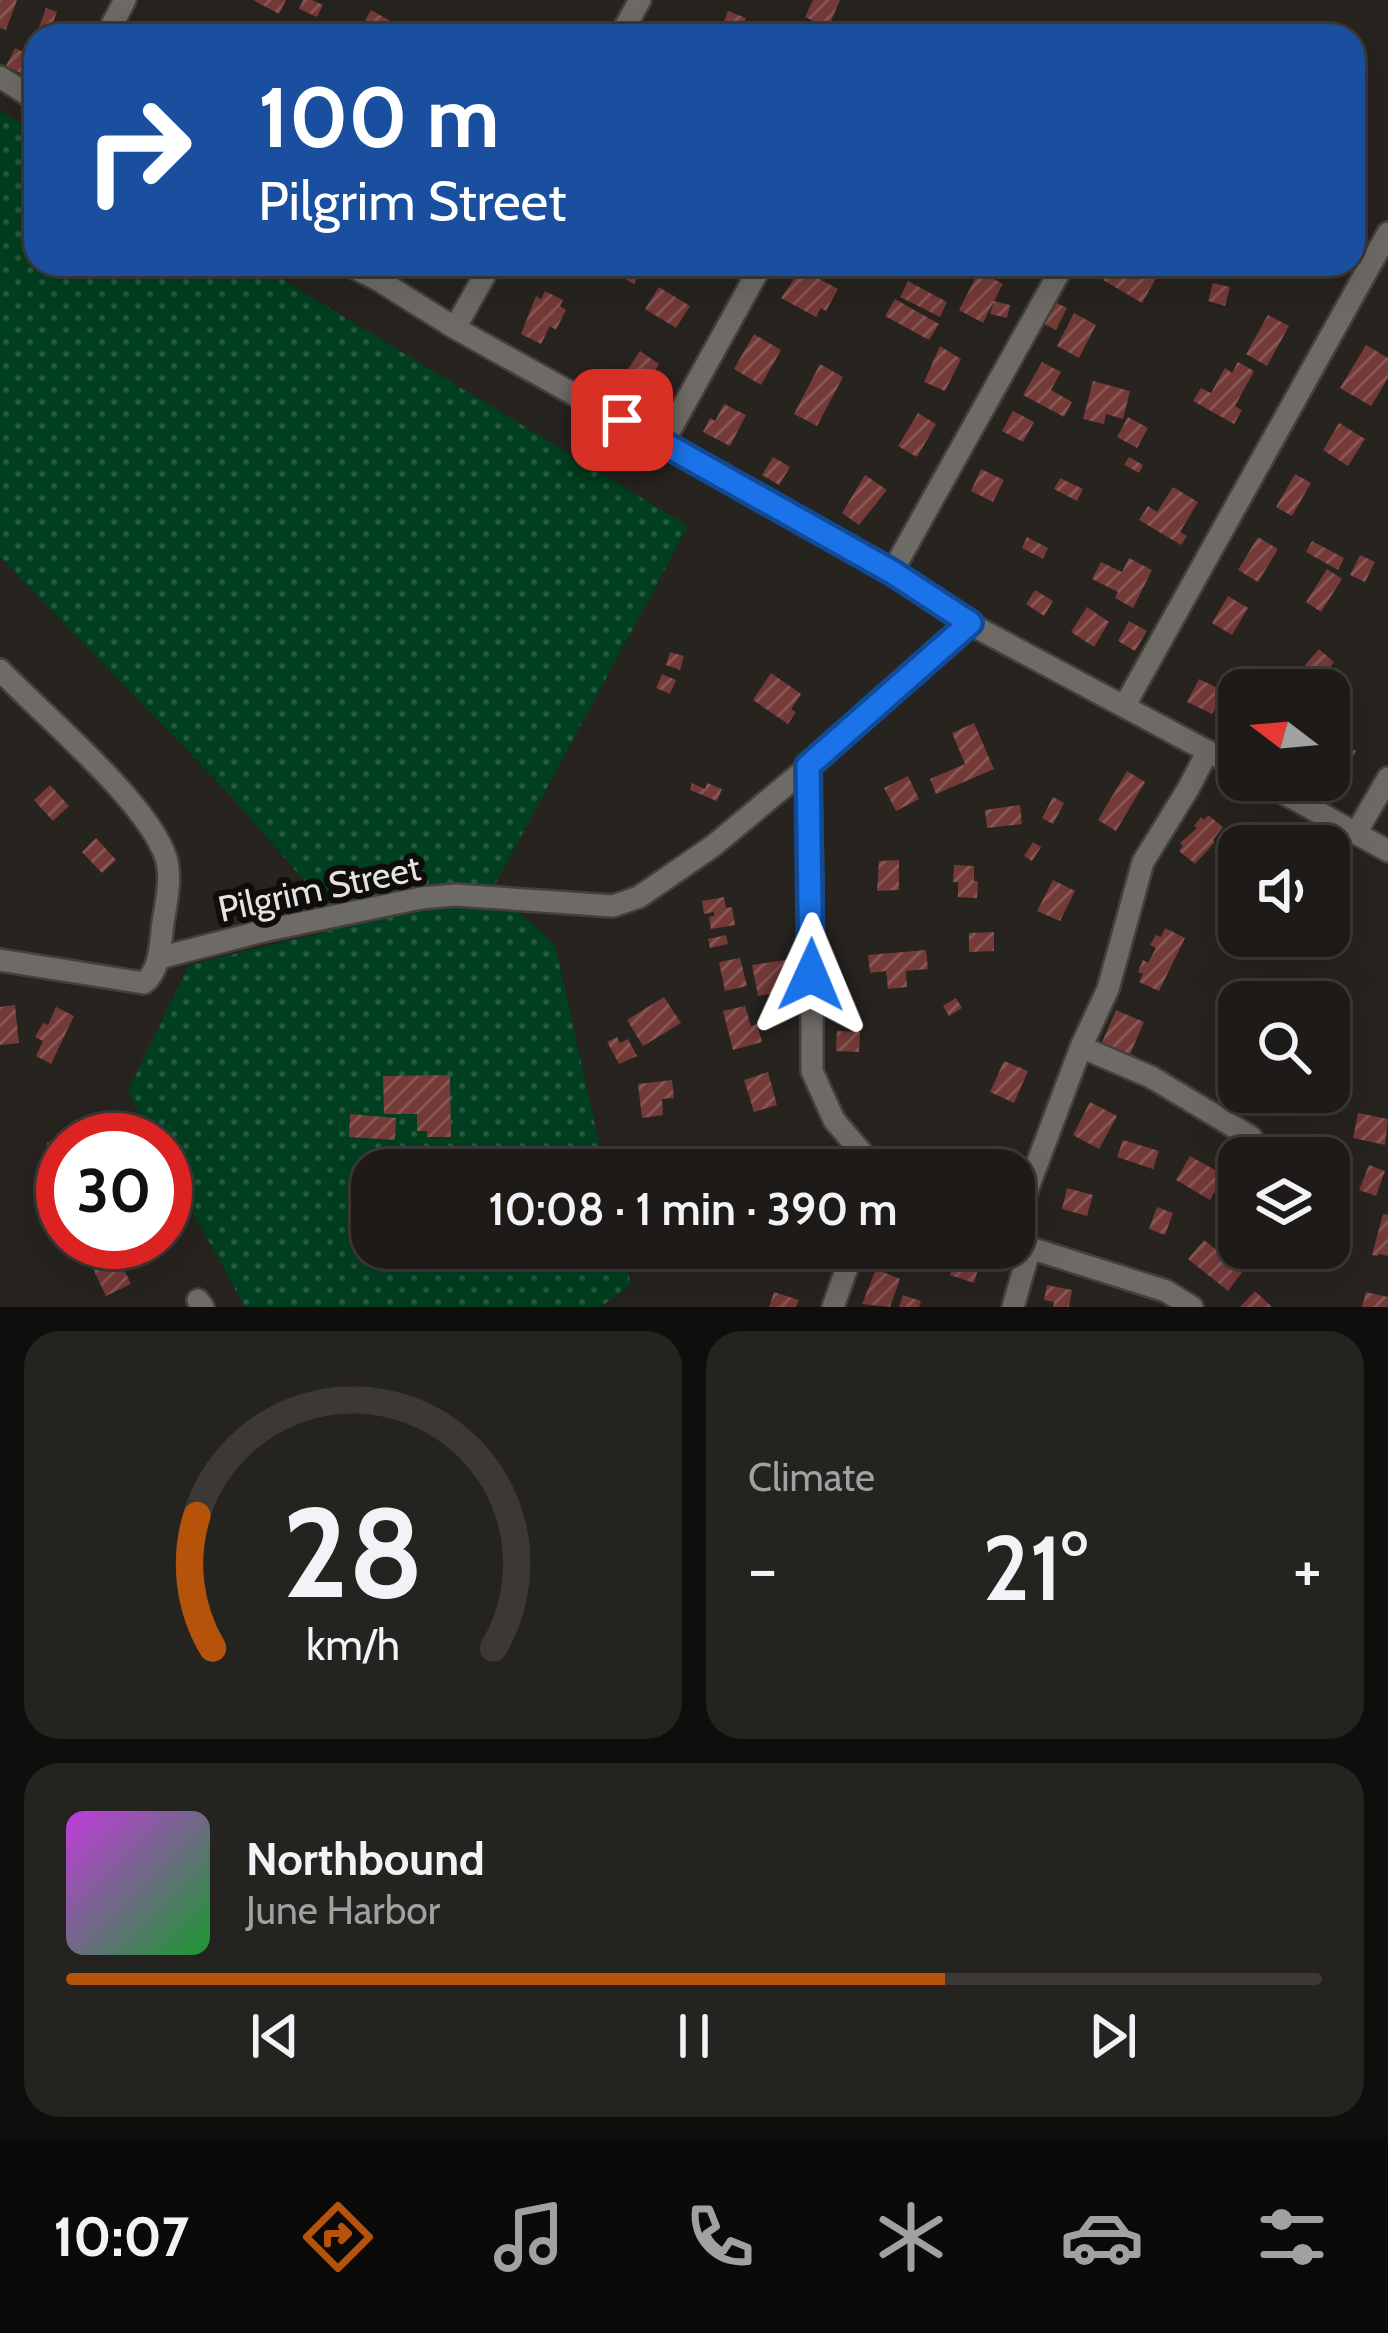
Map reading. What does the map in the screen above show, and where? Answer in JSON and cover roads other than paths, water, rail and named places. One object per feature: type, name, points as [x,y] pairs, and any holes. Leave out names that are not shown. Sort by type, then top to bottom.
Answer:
[{"type":"street","points":[[1365,273],[1388,232]]},
{"type":"street","points":[[370,276],[892,572],[970,623],[1218,756]]},
{"type":"street","points":[[455,328],[484,276]]},
{"type":"street","points":[[663,443],[755,276]]},
{"type":"street","points":[[892,572],[1057,276]]},
{"type":"street","points":[[1125,705],[1364,276]]},
{"type":"street","name":"Pilgrim Street","points":[[159,958],[421,898],[455,895],[613,906],[638,897],[713,846],[970,623]]},
{"type":"street","points":[[0,670],[111,780],[151,829],[167,861],[159,958],[144,983],[0,960]]},
{"type":"street","points":[[1035,1169],[1108,989],[1143,862],[1208,751]]},
{"type":"street","points":[[808,766],[812,1071],[834,1120],[859,1149]]},
{"type":"street","points":[[1356,833],[1388,778]]},
{"type":"street","points":[[1298,801],[1388,851]]},
{"type":"street","points":[[1081,1047],[1151,1077],[1251,1136]]},
{"type":"street","points":[[1035,1248],[1166,1291],[1192,1307]]},
{"type":"street","points":[[833,1307],[847,1269]]},
{"type":"street","points":[[1013,1307],[1018,1269]]}]
